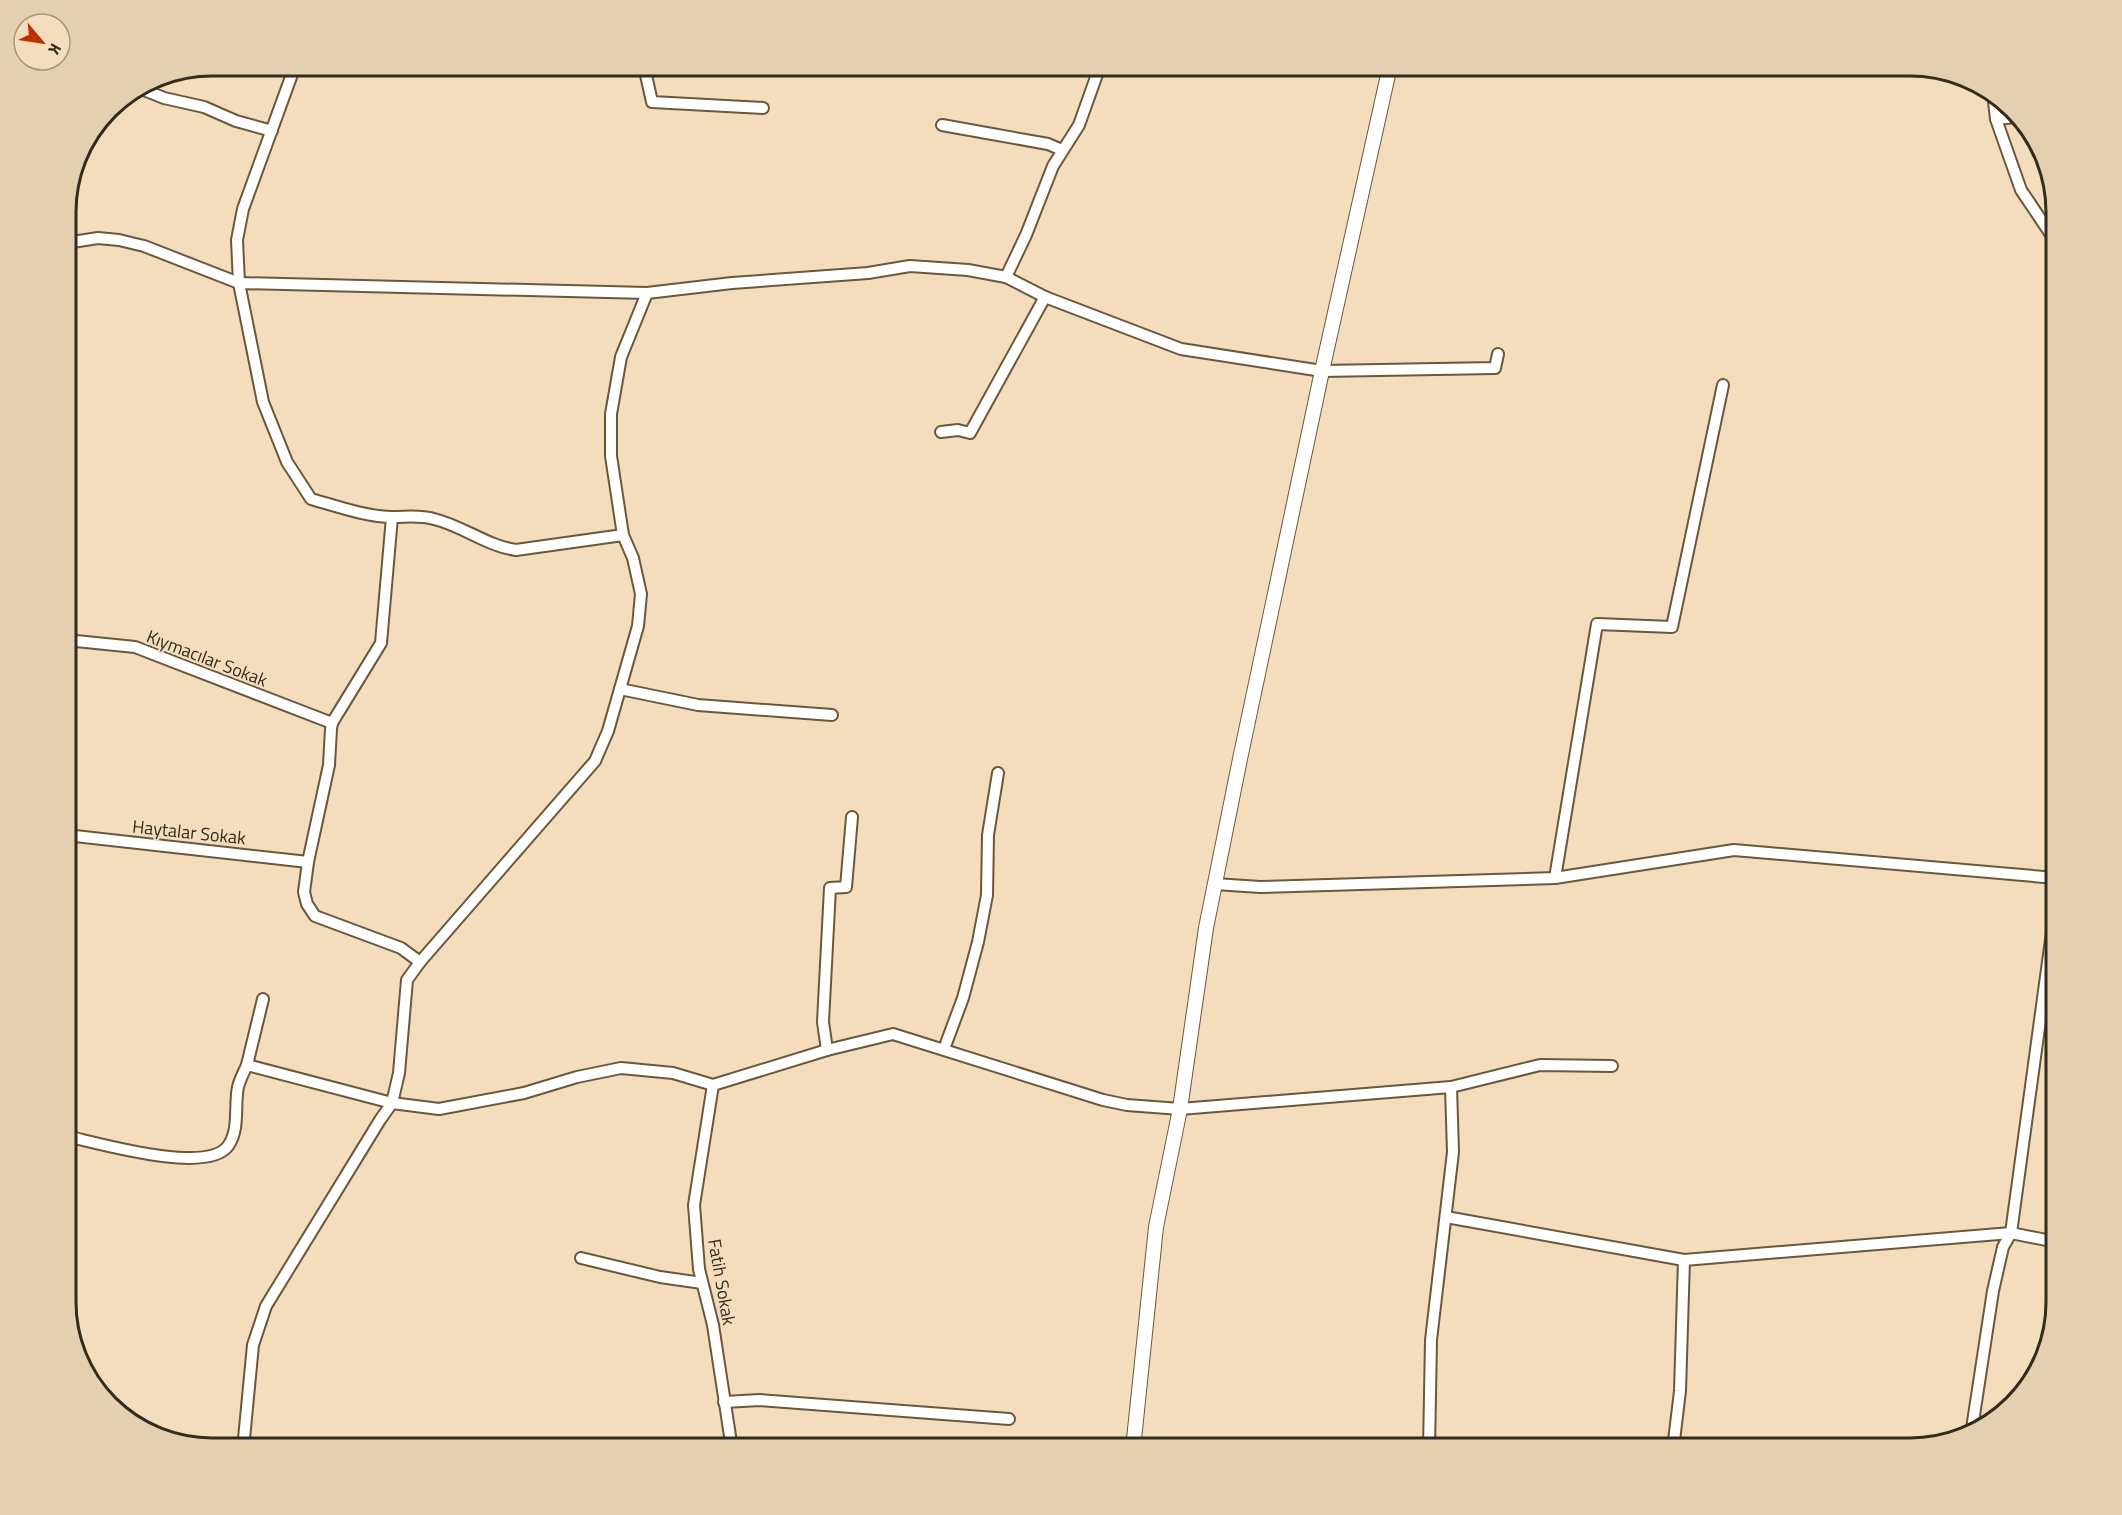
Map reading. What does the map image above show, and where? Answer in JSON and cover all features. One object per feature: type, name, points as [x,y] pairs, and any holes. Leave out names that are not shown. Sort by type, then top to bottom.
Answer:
[{"type":"street","points":[[1006,277],[1026,235],[1053,166],[1079,125],[1096,76]]},
{"type":"street","points":[[1133,1438],[1156,1227],[1180,1109],[1206,928],[1322,371],[1388,76]]},
{"type":"street","points":[[291,77],[243,209],[237,240],[239,283],[263,402],[287,462],[311,499],[392,517],[412,515],[436,519],[503,549],[516,550],[623,535]]},
{"type":"street","points":[[646,77],[652,102],[763,108]]},
{"type":"street","points":[[150,92],[204,107],[236,121],[272,131]]},
{"type":"street","points":[[1995,107],[1996,119],[2021,190],[2046,228]]},
{"type":"street","points":[[1996,119],[2007,118]]},
{"type":"street","points":[[942,125],[1048,144],[1062,150]]},
{"type":"street","points":[[77,241],[98,238],[144,246],[239,283],[647,293],[732,283],[868,273],[909,266],[968,270],[1006,277],[1045,297],[1181,349],[1322,371],[1495,368],[1498,354]]},
{"type":"street","points":[[244,1438],[252,1345],[266,1306],[392,1103],[399,1073],[407,980],[420,962],[595,761],[608,731],[638,626],[641,594],[633,558],[623,535],[611,456],[611,414],[621,357],[647,293]]},
{"type":"street","points":[[941,432],[958,430],[970,433],[1045,297]]},
{"type":"street","points":[[1555,878],[1597,624],[1672,627],[1723,385]]},
{"type":"street","points":[[392,517],[381,644],[332,723],[329,765],[308,862],[304,892],[307,904],[315,916],[401,948],[420,962]]},
{"type":"street","name":"Kıymacılar Sokak","points":[[77,641],[135,647],[332,723]]},
{"type":"street","points":[[620,689],[698,705],[832,715]]},
{"type":"street","points":[[944,1049],[963,998],[985,907],[988,835],[998,773]]},
{"type":"street","points":[[827,1050],[824,1011],[830,888],[846,887],[852,817]]},
{"type":"street","name":"Haytalar Sokak","points":[[77,836],[308,862]]},
{"type":"street","points":[[1215,884],[1260,887],[1555,878],[1734,850],[2046,877]]},
{"type":"street","points":[[1973,1423],[1993,1291],[2003,1246],[2012,1233],[2046,978]]},
{"type":"street","points":[[77,1138],[168,1158],[211,1157],[227,1147],[234,1131],[238,1086],[247,1065],[263,999]]},
{"type":"street","points":[[247,1065],[392,1103],[439,1108],[524,1093],[577,1077],[621,1068],[673,1073],[713,1085],[827,1050],[892,1034],[1103,1100],[1127,1105],[1180,1109],[1451,1087],[1540,1065],[1612,1066]]},
{"type":"street","name":"Fatih Sokak","points":[[713,1085],[694,1205],[699,1269],[713,1324],[730,1438]]},
{"type":"street","points":[[1429,1438],[1431,1340],[1453,1152],[1451,1087]]},
{"type":"street","points":[[1446,1217],[1684,1260],[2012,1233],[2046,1240]]},
{"type":"street","points":[[581,1258],[660,1276],[702,1282]]},
{"type":"street","points":[[1674,1438],[1680,1391],[1684,1260]]},
{"type":"street","points":[[724,1402],[760,1400],[1009,1419]]}]
